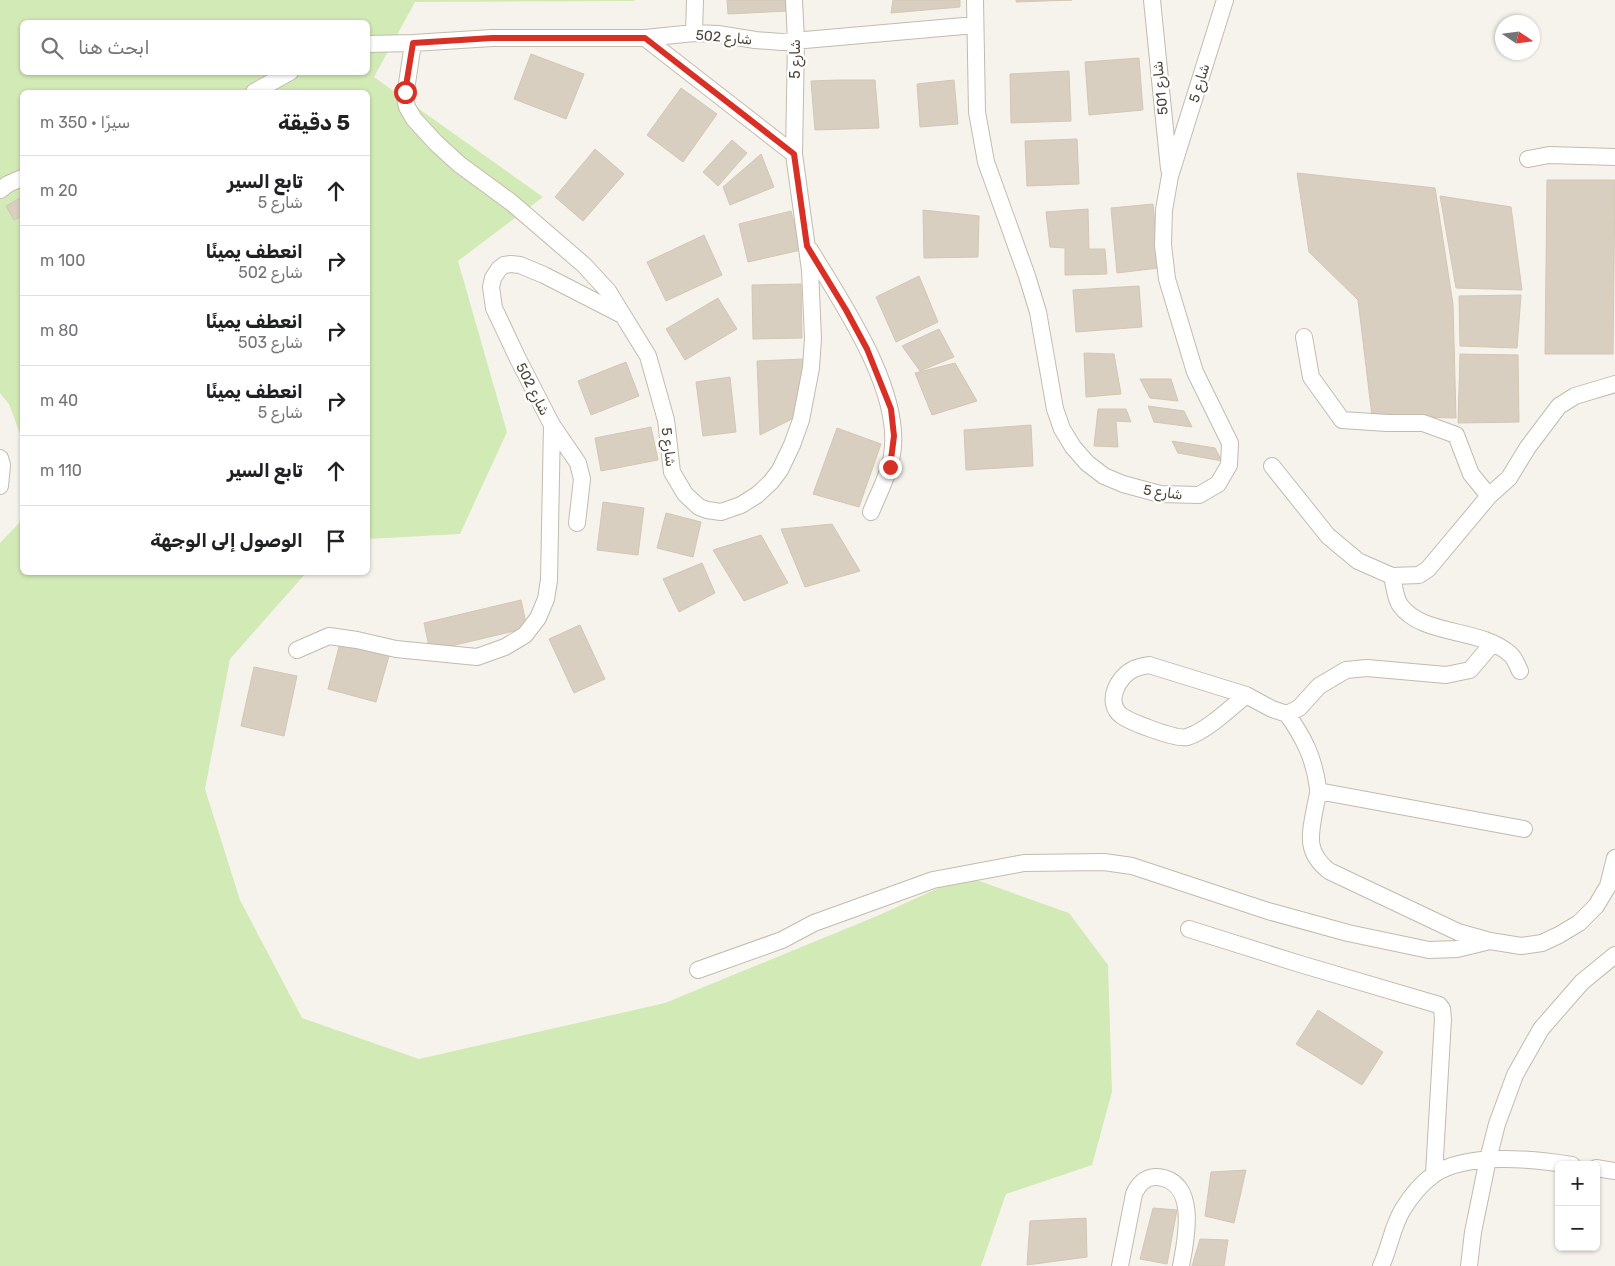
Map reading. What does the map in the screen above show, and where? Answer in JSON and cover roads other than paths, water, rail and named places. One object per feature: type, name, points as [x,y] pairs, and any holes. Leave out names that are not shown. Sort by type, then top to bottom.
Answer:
[{"type":"street","points":[[694,34],[695,0]]},
{"type":"street","name":"شارع 5","points":[[413,43],[405,97],[407,107],[414,119],[436,143],[470,173],[512,203],[584,264],[608,291],[648,356],[666,420],[672,472],[684,494],[700,507],[721,512],[741,505],[757,495],[771,482],[780,470],[801,420],[811,368],[813,338],[807,246],[794,154],[796,41],[794,0]]},
{"type":"street","name":"شارع 5","points":[[975,0],[978,112],[986,162],[1038,312],[1055,409],[1062,429],[1073,447],[1087,463],[1104,476],[1123,484],[1160,494],[1199,495],[1218,484],[1229,465],[1230,443],[1195,372],[1167,279],[1163,245],[1164,210],[1170,176],[1225,0]]},
{"type":"street","name":"شارع 501","points":[[1152,0],[1170,176]]},
{"type":"street","name":"شارع 502","points":[[413,43],[492,38],[645,38],[694,34],[718,34],[767,41],[796,41],[975,25]]},
{"type":"street","points":[[645,38],[794,154]]},
{"type":"street","points":[[370,44],[413,43]]},
{"type":"street","points":[[258,90],[285,75]]},
{"type":"street","points":[[1528,159],[1549,155],[1615,157]]},
{"type":"street","points":[[0,190],[20,179]]},
{"type":"street","points":[[807,246],[863,341],[891,409],[894,427],[890,467],[871,512]]},
{"type":"street","name":"شارع 502","points":[[577,523],[582,479],[578,463],[552,425],[494,308],[490,287],[499,269],[504,265],[520,265],[544,275],[622,315]]},
{"type":"street","points":[[1304,337],[1311,377],[1342,420],[1423,423],[1456,435],[1471,474],[1489,496]]},
{"type":"street","points":[[1272,466],[1328,536],[1358,560],[1392,576],[1419,575],[1428,569],[1489,496],[1509,478],[1528,447],[1559,406],[1575,396],[1615,384]]},
{"type":"street","points":[[297,650],[330,636],[396,649],[477,657],[504,647],[525,635],[538,618],[546,599],[549,580],[552,425]]},
{"type":"street","points":[[0,458],[2,465],[0,486]]},
{"type":"street","points":[[1392,576],[1398,604],[1412,618],[1493,643],[1512,655],[1520,671]]},
{"type":"street","points":[[1287,714],[1299,708],[1319,686],[1346,670],[1367,668],[1446,675],[1470,670],[1493,643]]},
{"type":"street","points":[[1246,695],[1212,722],[1193,735],[1184,738],[1168,735],[1121,715],[1114,704],[1114,692],[1120,680],[1133,669],[1149,665],[1246,695],[1272,709],[1287,714],[1303,737],[1314,763],[1318,791],[1310,835],[1311,848],[1320,864],[1329,871],[1458,932],[1490,941],[1521,946],[1542,943],[1559,935],[1579,923],[1596,906],[1608,886],[1615,858]]},
{"type":"street","points":[[1318,791],[1524,829]]},
{"type":"street","points":[[698,970],[782,940],[814,923],[933,880],[1024,862],[1104,862],[1132,866],[1268,911],[1348,932],[1429,950],[1457,949],[1490,941]]},
{"type":"street","points":[[1189,928],[1300,964],[1439,1005],[1442,1009],[1443,1019],[1434,1174]]},
{"type":"street","points":[[1472,1264],[1473,1232],[1488,1159],[1497,1124],[1515,1075],[1541,1029],[1582,982],[1615,955]]},
{"type":"street","points":[[1381,1266],[1391,1232],[1403,1209],[1418,1189],[1434,1174],[1452,1166],[1488,1159],[1555,1163]]},
{"type":"street","points":[[1600,1169],[1615,1171]]},
{"type":"street","points":[[1120,1266],[1134,1194],[1139,1185],[1147,1179],[1155,1177],[1165,1178],[1173,1182],[1180,1190],[1184,1199],[1187,1228],[1181,1266]]}]
